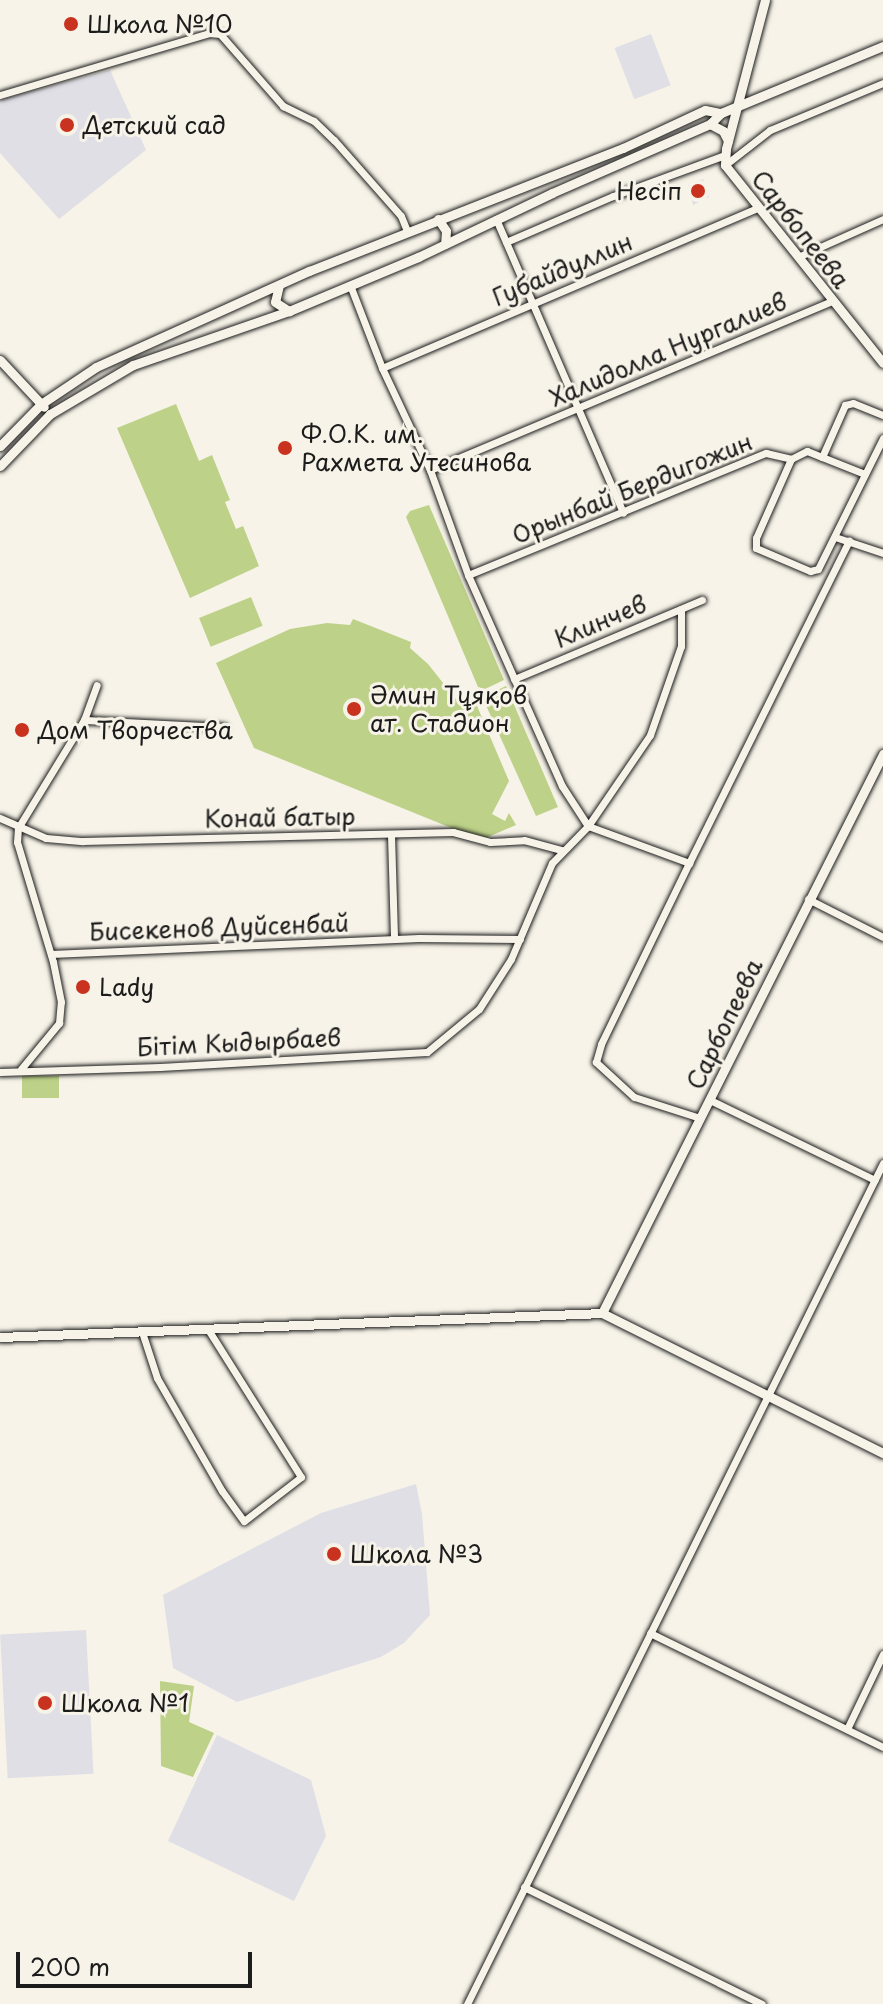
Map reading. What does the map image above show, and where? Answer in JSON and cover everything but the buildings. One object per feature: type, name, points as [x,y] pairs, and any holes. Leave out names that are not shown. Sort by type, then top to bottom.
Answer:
[{"type":"street","name":"Сарбопеева","points":[[765,0],[725,160],[757,208],[832,301],[878,350],[883,363]]},
{"type":"street","points":[[0,95],[209,33],[220,34],[282,105],[314,121],[334,140],[401,216],[407,231]]},
{"type":"street","points":[[0,466],[50,414],[133,365],[289,311],[710,124],[721,113],[883,46]]},
{"type":"street","points":[[506,242],[613,196],[725,160],[770,130],[883,83]]},
{"type":"street","points":[[0,446],[41,404],[96,367],[407,231],[609,154],[705,110],[721,113]]},
{"type":"street","points":[[710,124],[719,127],[728,141]]},
{"type":"street","name":"Губайдуллин","points":[[382,368],[757,208]]},
{"type":"street","points":[[438,219],[446,231],[445,244]]},
{"type":"street","points":[[496,219],[623,513]]},
{"type":"street","points":[[798,257],[883,219]]},
{"type":"street","points":[[279,285],[275,302],[289,311]]},
{"type":"street","points":[[350,285],[382,368],[430,470],[468,575],[554,770],[588,826],[689,863]]},
{"type":"street","name":"Халидолла Нургалиев","points":[[430,470],[832,301]]},
{"type":"street","points":[[0,360],[50,414]]},
{"type":"street","points":[[822,457],[845,405],[853,403],[883,415]]},
{"type":"street","name":"Орынбай Бердигожин","points":[[468,575],[766,453],[791,459],[756,538],[756,548],[810,571],[822,564],[883,438]]},
{"type":"street","points":[[791,459],[807,451],[865,474]]},
{"type":"street","points":[[835,537],[883,553]]},
{"type":"street","points":[[700,1118],[634,1097],[596,1062],[601,1044],[849,541]]},
{"type":"street","name":"Клинчев","points":[[514,679],[702,600]]},
{"type":"street","name":"Бiтiм Кыдырбаев","points":[[0,1072],[160,1067],[427,1052],[479,1009],[520,939],[552,863],[588,826],[650,735],[681,646],[681,609]]},
{"type":"street","points":[[21,1069],[59,1023],[61,1002],[51,954],[17,842],[18,828],[84,720],[97,685]]},
{"type":"street","points":[[84,720],[224,727]]},
{"type":"street","name":"Сарбопеева","points":[[602,1313],[883,754]]},
{"type":"street","name":"Конай батыр","points":[[0,818],[46,838],[83,841],[453,832],[490,842],[524,840],[562,850]]},
{"type":"street","points":[[391,835],[394,939]]},
{"type":"street","points":[[808,899],[883,937]]},
{"type":"street","name":"Бисекенов Дуйсенбай","points":[[51,954],[394,939],[520,939]]},
{"type":"street","points":[[710,1100],[875,1180]]},
{"type":"street","points":[[467,2004],[883,1163]]},
{"type":"street","points":[[0,1337],[602,1313],[883,1453]]},
{"type":"street","points":[[142,1332],[157,1378],[222,1491],[244,1521],[301,1477],[207,1328]]},
{"type":"street","points":[[650,1633],[883,1747]]},
{"type":"street","points":[[847,1729],[883,1654]]},
{"type":"street","points":[[524,1887],[762,2004]]},
{"type":"shaded area","points":[[651,34],[671,85],[634,99],[615,48]]},
{"type":"shaded area","name":"Детский сад","points":[[110,70],[146,150],[59,219],[0,153],[0,100]]},
{"type":"shaded area","name":"Несіп","points":[[703,179],[709,197],[693,205],[688,185]]},
{"type":"shaded area","name":"Школа №3","points":[[416,1484],[422,1514],[430,1615],[404,1643],[381,1657],[237,1702],[173,1668],[163,1595],[321,1513]]},
{"type":"shaded area","name":"Школа №1","points":[[86,1630],[94,1774],[8,1778],[0,1635]]},
{"type":"shaded area","points":[[217,1735],[311,1780],[326,1836],[294,1901],[168,1841]]},
{"type":"green space","points":[[176,404],[199,461],[212,455],[230,500],[225,502],[236,529],[243,526],[259,566],[190,598],[117,428]]},
{"type":"green space","points":[[429,505],[504,680],[485,689],[478,687],[406,517],[410,511]]},
{"type":"green space","points":[[251,597],[263,626],[211,647],[199,618]]},
{"type":"green space","name":"Әмин Тұяқов ат. Стадион","points":[[353,619],[411,642],[410,648],[428,664],[459,703],[474,699],[509,781],[492,814],[505,821],[509,813],[516,825],[481,840],[254,748],[216,663],[290,629],[327,623],[350,625]]},
{"type":"green space","points":[[506,686],[558,807],[536,816],[484,701],[487,695]]},
{"type":"green space","points":[[22,1076],[59,1076],[59,1098],[22,1098]]},
{"type":"green space","points":[[160,1681],[194,1686],[189,1722],[214,1733],[193,1777],[161,1766]]},
{"type":"place","name":"Школа №10","points":[[71,24]]},
{"type":"place","name":"Детский сад","points":[[67,125]]},
{"type":"place","name":"Несіп","points":[[698,191]]},
{"type":"place","name":"Ф.О.К. им. Рахмета Утесинова","points":[[285,448]]},
{"type":"place","name":"Әмин Тұяқов ат. Стадион","points":[[354,709]]},
{"type":"place","name":"Дом Творчества","points":[[22,730]]},
{"type":"place","name":"Lady","points":[[83,987]]},
{"type":"place","name":"Школа №3","points":[[334,1554]]},
{"type":"place","name":"Школа №1","points":[[45,1703]]}]
